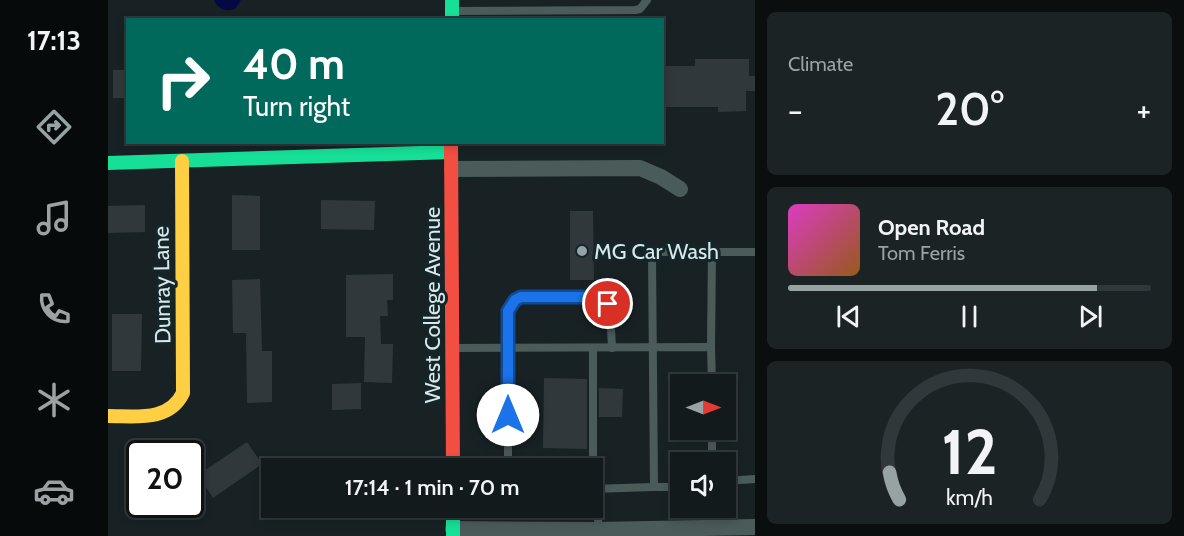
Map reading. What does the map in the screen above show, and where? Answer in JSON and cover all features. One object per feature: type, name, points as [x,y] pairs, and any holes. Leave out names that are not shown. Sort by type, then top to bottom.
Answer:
[{"type":"street","points":[[108,163],[451,147]]},
{"type":"street","name":"West College Avenue","points":[[451,147],[453,458]]},
{"type":"street","name":"Dunray Lane","points":[[108,416],[167,413],[181,400],[185,381],[182,161]]},
{"type":"street","points":[[452,169],[640,168],[680,189]]},
{"type":"street","points":[[453,532],[755,527]]},
{"type":"lane","points":[[452,10],[635,10],[640,9],[647,0]]},
{"type":"lane","points":[[654,487],[652,255],[655,252],[755,252]]},
{"type":"lane","points":[[712,252],[712,374]]},
{"type":"lane","points":[[507,458],[508,311],[515,300],[521,297],[597,297],[608,304],[610,310],[612,348]]},
{"type":"lane","points":[[453,348],[711,347]]},
{"type":"lane","points":[[592,348],[594,458]]},
{"type":"lane","points":[[736,480],[755,479]]},
{"type":"lane","points":[[603,489],[670,487]]},
{"type":"lane","points":[[597,518],[598,530]]},
{"type":"lane","points":[[712,518],[712,528]]},
{"type":"shaded area","points":[[214,0],[241,0],[235,9],[228,10],[220,8]]},
{"type":"building","points":[[695,59],[749,59],[749,76],[755,76],[755,91],[746,91],[746,111],[718,112],[718,107],[664,107],[664,66],[695,66]]},
{"type":"building","points":[[113,70],[126,70],[126,98],[113,98]]},
{"type":"building","points":[[232,195],[260,196],[260,250],[232,250]]},
{"type":"building","points":[[321,200],[375,201],[374,230],[321,229]]},
{"type":"building","points":[[145,205],[145,232],[108,233],[108,206]]},
{"type":"building","name":"MG Car Wash","points":[[570,211],[593,211],[594,280],[570,280]]},
{"type":"building","points":[[393,274],[393,300],[387,300],[388,316],[380,316],[381,344],[393,344],[392,383],[364,382],[365,337],[346,337],[346,275]]},
{"type":"building","points":[[260,279],[262,351],[272,351],[272,402],[247,403],[246,333],[233,333],[232,280]]},
{"type":"building","points":[[112,314],[142,314],[141,371],[112,371]]},
{"type":"building","points":[[544,378],[587,379],[587,449],[543,448]]},
{"type":"building","points":[[361,383],[361,409],[332,410],[332,384]]},
{"type":"building","points":[[599,388],[623,389],[622,417],[599,417]]},
{"type":"building","points":[[247,442],[261,463],[213,498],[204,484],[204,471]]},
{"type":"traffic: fast","points":[[452,0],[452,18]]},
{"type":"traffic: fast","points":[[108,163],[451,152]]},
{"type":"traffic: fast","points":[[453,518],[453,536]]},
{"type":"traffic: slow","points":[[108,416],[140,416],[160,413],[169,409],[183,393],[182,161]]},
{"type":"traffic: jam","points":[[451,144],[453,458]]},
{"type":"place","name":"MG Car Wash","points":[[582,251]]},
{"type":"route","points":[[508,415],[508,311],[515,300],[521,297],[597,297],[608,304]]}]
